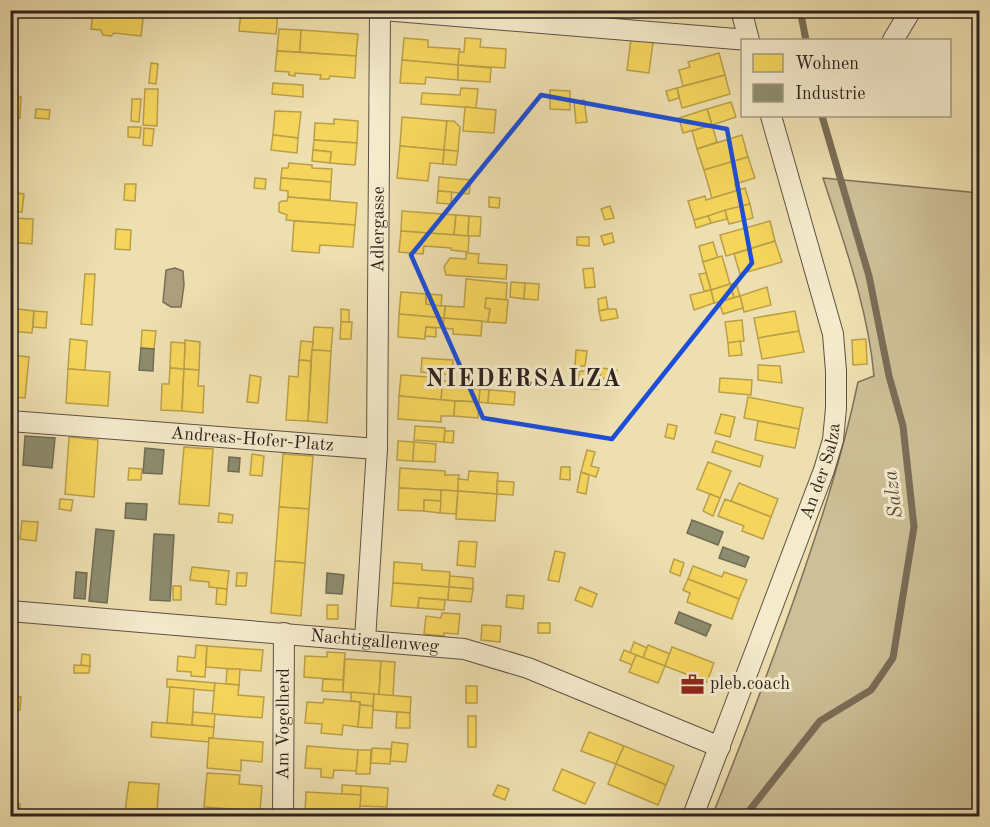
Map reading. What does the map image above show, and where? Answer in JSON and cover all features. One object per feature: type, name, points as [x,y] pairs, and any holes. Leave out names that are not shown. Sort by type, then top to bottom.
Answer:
[{"type":"street","points":[[381,10],[741,39]]},
{"type":"street","name":"Adlergasse","points":[[377,449],[381,10]]},
{"type":"street","points":[[741,10],[748,39]]},
{"type":"street","points":[[894,39],[911,10]]},
{"type":"street","name":"An der Salza","points":[[693,816],[824,470],[833,440],[837,371],[833,334],[771,117]]},
{"type":"street","name":"Andreas-Hofer-Platz","points":[[10,421],[377,449]]},
{"type":"street","points":[[365,640],[377,449]]},
{"type":"street","name":"Nachtigallenweg","points":[[10,611],[464,649],[528,668],[720,747]]},
{"type":"street","name":"Am Vogelherd","points":[[283,816],[284,633]]},
{"type":"highlighted area","points":[[541,95],[727,129],[752,263],[612,439],[483,418],[411,255]]},
{"type":"shaded area","points":[[823,178],[979,193],[979,816],[712,816],[762,687],[810,552],[837,468],[858,382],[874,376],[861,301]]},
{"type":"shaded area","points":[[175,268],[183,271],[181,307],[171,307],[163,302],[166,270]]},
{"type":"building: Wohnen","points":[[93,10],[144,11],[141,36],[114,33],[111,36],[103,35],[101,30],[91,29]]},
{"type":"building: Wohnen","points":[[241,10],[278,12],[276,34],[239,31]]},
{"type":"building: Wohnen","points":[[279,29],[301,30],[300,52],[277,51]]},
{"type":"building: Wohnen","points":[[301,30],[358,34],[356,56],[300,52]]},
{"type":"building: Wohnen","points":[[404,38],[428,40],[428,47],[460,49],[458,65],[402,60]]},
{"type":"building: Wohnen","points":[[465,38],[481,39],[480,47],[506,49],[505,68],[458,65],[459,52],[464,52]]},
{"type":"building: Wohnen","points":[[631,39],[653,42],[649,73],[627,70]]},
{"type":"building: Wohnen","points":[[277,51],[356,56],[355,78],[330,76],[329,79],[320,79],[321,75],[295,73],[295,76],[289,75],[289,72],[275,71]]},
{"type":"building: Wohnen","points":[[719,53],[725,75],[683,86],[679,70],[690,67],[688,62]]},
{"type":"building: Wohnen","points":[[402,60],[458,65],[458,80],[426,77],[425,84],[400,83]]},
{"type":"building: Wohnen","points":[[151,63],[158,64],[156,84],[149,83]]},
{"type":"building: Wohnen","points":[[458,65],[491,68],[490,82],[458,80]]},
{"type":"building: Wohnen","points":[[725,75],[730,94],[682,108],[677,88]]},
{"type":"building: Wohnen","points":[[273,83],[303,85],[303,97],[272,94]]},
{"type":"building: Wohnen","points":[[10,88],[12,88],[12,97],[21,97],[20,118],[16,118],[14,141],[10,141]]},
{"type":"building: Wohnen","points":[[461,88],[478,89],[476,108],[421,104],[422,93],[460,95]]},
{"type":"building: Wohnen","points":[[677,88],[679,98],[669,101],[666,91]]},
{"type":"building: Wohnen","points":[[145,89],[158,89],[157,126],[143,125]]},
{"type":"building: Wohnen","points":[[550,90],[570,91],[570,110],[550,109]]},
{"type":"building: Wohnen","points":[[132,99],[141,99],[139,122],[131,121]]},
{"type":"building: Wohnen","points":[[584,100],[587,122],[576,123],[574,102]]},
{"type":"building: Wohnen","points":[[731,102],[736,117],[712,125],[707,109]]},
{"type":"building: Wohnen","points":[[465,107],[496,110],[494,133],[463,131]]},
{"type":"building: Wohnen","points":[[36,109],[50,110],[49,119],[35,118]]},
{"type":"building: Wohnen","points":[[707,109],[712,125],[683,133],[679,118]]},
{"type":"building: Wohnen","points":[[275,111],[301,112],[298,138],[273,135]]},
{"type":"building: Wohnen","points":[[402,117],[447,121],[444,150],[400,146]]},
{"type":"building: Wohnen","points":[[334,119],[358,121],[357,143],[314,140],[315,123],[334,124]]},
{"type":"building: Wohnen","points":[[447,121],[454,121],[460,127],[458,151],[444,150]]},
{"type":"building: Wohnen","points":[[712,125],[717,142],[697,149],[692,131]]},
{"type":"building: Wohnen","points":[[128,127],[141,127],[140,138],[128,137]]},
{"type":"building: Wohnen","points":[[144,128],[154,129],[152,146],[143,145]]},
{"type":"building: Wohnen","points":[[273,135],[298,138],[297,153],[271,150]]},
{"type":"building: Wohnen","points":[[742,135],[748,157],[704,170],[697,149]]},
{"type":"building: Wohnen","points":[[314,140],[357,143],[355,165],[330,163],[331,152],[313,150]]},
{"type":"building: Wohnen","points":[[400,146],[444,150],[443,164],[430,163],[428,181],[397,178]]},
{"type":"building: Wohnen","points":[[313,150],[331,152],[330,163],[312,161]]},
{"type":"building: Wohnen","points":[[444,150],[458,151],[456,165],[443,164]]},
{"type":"building: Wohnen","points":[[748,157],[755,178],[735,184],[737,191],[712,198],[704,170]]},
{"type":"building: Wohnen","points":[[289,163],[332,169],[331,182],[281,178],[282,168],[288,168]]},
{"type":"building: Wohnen","points":[[439,177],[471,180],[469,194],[438,191]]},
{"type":"building: Wohnen","points":[[255,178],[266,179],[265,189],[254,188]]},
{"type":"building: Wohnen","points":[[281,178],[331,182],[330,200],[288,197],[288,191],[280,190]]},
{"type":"building: Wohnen","points":[[125,184],[136,184],[135,201],[124,200]]},
{"type":"building: Wohnen","points":[[745,188],[750,204],[694,220],[688,201],[705,196],[706,200]]},
{"type":"building: Wohnen","points":[[438,191],[452,192],[451,204],[437,203]]},
{"type":"building: Wohnen","points":[[10,192],[24,194],[22,212],[10,211]]},
{"type":"building: Wohnen","points":[[288,197],[357,203],[355,225],[286,220],[287,215],[279,212],[279,203],[287,201]]},
{"type":"building: Wohnen","points":[[489,197],[500,198],[499,208],[489,207]]},
{"type":"building: Wohnen","points":[[750,204],[753,218],[729,224],[725,210]]},
{"type":"building: Wohnen","points":[[610,206],[614,218],[605,220],[601,209]]},
{"type":"building: Wohnen","points":[[725,210],[727,219],[711,223],[708,216]]},
{"type":"building: Wohnen","points":[[402,211],[456,215],[454,235],[401,231]]},
{"type":"building: Wohnen","points":[[456,215],[469,216],[468,236],[454,235]]},
{"type":"building: Wohnen","points":[[469,216],[481,217],[480,236],[468,236]]},
{"type":"building: Wohnen","points":[[708,216],[711,223],[696,228],[694,220]]},
{"type":"building: Wohnen","points":[[10,218],[33,219],[32,244],[10,242]]},
{"type":"building: Wohnen","points":[[294,221],[355,225],[353,247],[320,245],[319,253],[292,251]]},
{"type":"building: Wohnen","points":[[770,221],[775,241],[726,256],[720,235]]},
{"type":"building: Wohnen","points":[[116,229],[131,230],[130,250],[115,249]]},
{"type":"building: Wohnen","points":[[401,231],[469,236],[468,252],[424,246],[423,254],[399,252]]},
{"type":"building: Wohnen","points":[[612,233],[614,242],[604,245],[601,236]]},
{"type":"building: Wohnen","points":[[577,237],[589,237],[589,246],[577,245]]},
{"type":"building: Wohnen","points":[[775,241],[782,262],[740,274],[734,254]]},
{"type":"building: Wohnen","points":[[713,242],[718,258],[703,262],[699,246]]},
{"type":"building: Wohnen","points":[[466,253],[479,254],[478,263],[507,265],[506,279],[446,275],[444,267],[450,258],[466,259]]},
{"type":"building: Wohnen","points":[[722,256],[730,284],[711,290],[703,262]]},
{"type":"building: Wohnen","points":[[593,268],[595,287],[585,288],[583,269]]},
{"type":"building: Wohnen","points":[[706,273],[711,290],[704,291],[699,274]]},
{"type":"building: Wohnen","points":[[85,274],[95,274],[92,325],[81,324]]},
{"type":"building: Wohnen","points":[[466,279],[507,283],[506,300],[486,298],[485,308],[490,309],[488,322],[444,318],[445,306],[464,307]]},
{"type":"building: Wohnen","points":[[511,282],[525,283],[524,299],[510,297]]},
{"type":"building: Wohnen","points":[[525,283],[539,284],[538,300],[524,299]]},
{"type":"building: Wohnen","points":[[736,283],[740,296],[734,298],[730,284]]},
{"type":"building: Wohnen","points":[[730,284],[734,298],[714,303],[711,290]]},
{"type":"building: Wohnen","points":[[767,287],[771,305],[744,312],[740,296]]},
{"type":"building: Wohnen","points":[[711,290],[714,303],[694,310],[690,295]]},
{"type":"building: Wohnen","points":[[401,292],[426,294],[426,304],[445,306],[444,318],[399,314]]},
{"type":"building: Wohnen","points":[[426,294],[442,295],[441,306],[426,304]]},
{"type":"building: Wohnen","points":[[740,296],[743,308],[723,314],[719,302]]},
{"type":"building: Wohnen","points":[[606,297],[608,309],[599,311],[598,299]]},
{"type":"building: Wohnen","points":[[486,298],[508,300],[506,323],[488,322],[490,309],[485,308]]},
{"type":"building: Wohnen","points":[[10,308],[34,311],[32,333],[10,331]]},
{"type":"building: Wohnen","points":[[341,309],[349,310],[349,322],[341,322]]},
{"type":"building: Wohnen","points":[[616,309],[618,318],[601,321],[599,311]]},
{"type":"building: Wohnen","points":[[34,311],[47,312],[46,328],[33,327]]},
{"type":"building: Wohnen","points":[[795,311],[799,331],[758,338],[754,318]]},
{"type":"building: Wohnen","points":[[399,314],[444,318],[443,328],[426,327],[425,339],[398,337]]},
{"type":"building: Wohnen","points":[[444,318],[482,321],[481,336],[453,334],[453,329],[443,328]]},
{"type":"building: Wohnen","points":[[742,320],[744,341],[728,343],[725,322]]},
{"type":"building: Wohnen","points":[[341,322],[352,322],[351,339],[340,339]]},
{"type":"building: Wohnen","points":[[314,327],[333,328],[331,351],[312,350]]},
{"type":"building: Wohnen","points":[[426,327],[436,328],[436,337],[425,336]]},
{"type":"building: Wohnen","points":[[142,330],[156,331],[154,349],[141,348]]},
{"type":"building: Wohnen","points":[[799,331],[804,352],[762,359],[758,338]]},
{"type":"building: Wohnen","points":[[70,339],[87,341],[85,370],[68,369]]},
{"type":"building: Wohnen","points":[[866,339],[867,364],[853,365],[852,340]]},
{"type":"building: Wohnen","points":[[185,340],[200,342],[199,370],[184,369]]},
{"type":"building: Wohnen","points":[[301,341],[313,342],[311,361],[299,360]]},
{"type":"building: Wohnen","points":[[740,341],[742,355],[729,356],[728,343]]},
{"type":"building: Wohnen","points":[[171,342],[185,343],[184,369],[170,368]]},
{"type":"building: Wohnen","points":[[312,350],[331,351],[327,423],[308,421]]},
{"type":"building: Wohnen","points":[[576,350],[587,351],[585,366],[575,366]]},
{"type":"building: Wohnen","points":[[13,355],[29,357],[25,398],[10,397],[10,360],[13,361]]},
{"type":"building: Wohnen","points":[[422,358],[453,360],[452,375],[421,372]]},
{"type":"building: Wohnen","points":[[299,360],[311,361],[308,421],[286,420],[289,376],[298,377]]},
{"type":"building: Wohnen","points":[[758,365],[780,366],[782,383],[758,380]]},
{"type":"building: Wohnen","points":[[170,368],[184,369],[182,411],[161,410],[162,384],[169,384]]},
{"type":"building: Wohnen","points":[[601,368],[617,370],[616,380],[600,378]]},
{"type":"building: Wohnen","points":[[68,369],[110,372],[108,406],[66,403]]},
{"type":"building: Wohnen","points":[[184,369],[199,370],[198,386],[204,386],[203,413],[182,411]]},
{"type":"building: Wohnen","points":[[579,371],[599,372],[598,389],[578,388]]},
{"type":"building: Wohnen","points":[[250,375],[261,377],[258,403],[247,402]]},
{"type":"building: Wohnen","points":[[401,375],[443,378],[441,400],[399,396]]},
{"type":"building: Wohnen","points":[[720,378],[752,380],[751,395],[719,392]]},
{"type":"building: Wohnen","points":[[443,381],[449,381],[448,387],[480,389],[479,402],[441,400]]},
{"type":"building: Wohnen","points":[[480,389],[489,390],[488,403],[479,402]]},
{"type":"building: Wohnen","points":[[489,390],[515,392],[514,405],[488,403]]},
{"type":"building: Wohnen","points":[[399,396],[455,401],[454,416],[441,416],[441,422],[398,419]]},
{"type":"building: Wohnen","points":[[748,397],[803,408],[799,429],[744,418]]},
{"type":"building: Wohnen","points":[[455,401],[479,402],[478,418],[454,416]]},
{"type":"building: Wohnen","points":[[721,414],[735,417],[730,437],[715,433]]},
{"type":"building: Wohnen","points":[[758,421],[799,429],[795,448],[755,440]]},
{"type":"building: Wohnen","points":[[668,424],[677,426],[674,439],[665,437]]},
{"type":"building: Wohnen","points":[[415,426],[445,428],[444,442],[414,440]]},
{"type":"building: Wohnen","points":[[445,431],[454,431],[453,443],[444,442]]},
{"type":"building: Wohnen","points":[[69,437],[98,440],[94,497],[65,494]]},
{"type":"building: Wohnen","points":[[398,441],[414,442],[413,461],[397,460]]},
{"type":"building: Wohnen","points":[[716,441],[763,456],[760,467],[712,452]]},
{"type":"building: Wohnen","points":[[414,442],[436,444],[435,462],[413,461]]},
{"type":"building: Wohnen","points":[[184,447],[213,449],[209,506],[179,504]]},
{"type":"building: Wohnen","points":[[587,450],[595,452],[591,466],[599,468],[596,477],[581,472]]},
{"type":"building: Wohnen","points":[[252,454],[264,456],[262,476],[250,475]]},
{"type":"building: Wohnen","points":[[283,454],[313,456],[309,509],[279,507]]},
{"type":"building: Wohnen","points":[[708,462],[731,471],[720,498],[697,489]]},
{"type":"building: Wohnen","points":[[561,467],[570,467],[570,480],[560,479]]},
{"type":"building: Wohnen","points":[[129,468],[142,469],[141,480],[128,480]]},
{"type":"building: Wohnen","points":[[400,468],[445,471],[445,475],[459,475],[458,491],[399,488]]},
{"type":"building: Wohnen","points":[[469,471],[498,473],[497,494],[458,491],[458,479],[468,480]]},
{"type":"building: Wohnen","points":[[581,472],[589,475],[586,494],[577,492]]},
{"type":"building: Wohnen","points":[[497,481],[514,482],[513,495],[497,494]]},
{"type":"building: Wohnen","points":[[739,483],[778,499],[771,517],[731,501]]},
{"type":"building: Wohnen","points":[[399,488],[441,490],[441,501],[424,500],[424,511],[398,510]]},
{"type":"building: Wohnen","points":[[441,490],[458,491],[456,514],[440,513]]},
{"type":"building: Wohnen","points":[[458,491],[497,494],[495,521],[456,519]]},
{"type":"building: Wohnen","points":[[710,494],[720,498],[713,516],[703,511]]},
{"type":"building: Wohnen","points":[[60,499],[73,500],[71,511],[59,509]]},
{"type":"building: Wohnen","points":[[725,499],[771,517],[763,539],[742,531],[744,526],[718,516]]},
{"type":"building: Wohnen","points":[[424,500],[441,501],[440,513],[424,511]]},
{"type":"building: Wohnen","points":[[279,507],[309,509],[305,563],[275,561]]},
{"type":"building: Wohnen","points":[[219,513],[233,515],[232,523],[218,522]]},
{"type":"building: Wohnen","points":[[22,521],[38,522],[36,541],[20,539]]},
{"type":"building: Wohnen","points":[[459,541],[477,542],[475,567],[457,565]]},
{"type":"building: Wohnen","points":[[555,551],[565,553],[559,582],[548,580]]},
{"type":"building: Wohnen","points":[[674,559],[684,563],[680,576],[670,572]]},
{"type":"building: Wohnen","points":[[275,561],[305,563],[301,616],[271,613]]},
{"type":"building: Wohnen","points":[[394,562],[422,564],[422,570],[450,572],[449,587],[393,583]]},
{"type":"building: Wohnen","points":[[693,566],[722,577],[724,572],[747,580],[739,599],[688,579]]},
{"type":"building: Wohnen","points":[[192,567],[229,571],[227,589],[209,587],[209,582],[190,580]]},
{"type":"building: Wohnen","points":[[237,573],[247,573],[246,586],[236,586]]},
{"type":"building: Wohnen","points":[[450,576],[473,578],[473,589],[449,587]]},
{"type":"building: Wohnen","points":[[688,579],[739,599],[732,619],[687,602],[690,593],[683,590]]},
{"type":"building: Wohnen","points":[[393,583],[449,587],[448,600],[419,598],[418,608],[391,606]]},
{"type":"building: Wohnen","points":[[173,586],[181,586],[181,600],[173,600]]},
{"type":"building: Wohnen","points":[[449,587],[473,589],[471,602],[448,600]]},
{"type":"building: Wohnen","points":[[580,587],[597,594],[592,607],[575,600]]},
{"type":"building: Wohnen","points":[[217,588],[227,589],[226,605],[216,604]]},
{"type":"building: Wohnen","points":[[507,595],[524,596],[523,609],[506,607]]},
{"type":"building: Wohnen","points":[[419,598],[445,600],[444,610],[418,608]]},
{"type":"building: Wohnen","points":[[327,605],[338,605],[338,619],[327,619]]},
{"type":"building: Wohnen","points":[[442,613],[460,614],[458,634],[444,633],[444,636],[424,634],[426,616],[441,618]]},
{"type":"building: Wohnen","points":[[538,623],[550,623],[550,633],[538,633]]},
{"type":"building: Wohnen","points":[[482,625],[501,626],[500,642],[481,640]]},
{"type":"building: Wohnen","points":[[634,642],[647,648],[643,658],[630,653]]},
{"type":"building: Wohnen","points":[[196,645],[207,646],[205,677],[191,676],[191,672],[177,671],[178,656],[195,658]]},
{"type":"building: Wohnen","points":[[648,645],[670,654],[665,666],[643,658]]},
{"type":"building: Wohnen","points":[[207,646],[263,650],[261,671],[206,667]]},
{"type":"building: Wohnen","points":[[672,647],[714,663],[707,682],[665,666]]},
{"type":"building: Wohnen","points":[[624,650],[636,655],[632,665],[620,660]]},
{"type":"building: Wohnen","points":[[327,652],[345,653],[343,680],[304,677],[305,656],[327,657]]},
{"type":"building: Wohnen","points":[[82,654],[90,655],[90,666],[81,665]]},
{"type":"building: Wohnen","points":[[636,655],[665,666],[658,683],[629,672]]},
{"type":"building: Wohnen","points":[[345,659],[381,661],[379,695],[343,692]]},
{"type":"building: Wohnen","points":[[381,661],[395,662],[393,696],[379,695]]},
{"type":"building: Wohnen","points":[[74,665],[90,666],[89,673],[74,673]]},
{"type":"building: Wohnen","points":[[227,669],[240,669],[239,685],[226,684]]},
{"type":"building: Wohnen","points":[[167,679],[215,683],[214,691],[167,687]]},
{"type":"building: Wohnen","points":[[323,679],[343,680],[343,692],[322,691]]},
{"type":"building: Wohnen","points":[[215,683],[239,685],[238,695],[264,697],[262,718],[212,714]]},
{"type":"building: Wohnen","points":[[466,686],[477,686],[477,703],[466,703]]},
{"type":"building: Wohnen","points":[[170,687],[194,689],[192,725],[167,723]]},
{"type":"building: Wohnen","points":[[351,692],[374,694],[373,706],[360,705],[360,702],[351,701]]},
{"type":"building: Wohnen","points":[[10,694],[17,694],[17,697],[21,697],[20,710],[10,709]]},
{"type":"building: Wohnen","points":[[374,694],[411,697],[410,713],[373,710]]},
{"type":"building: Wohnen","points":[[324,699],[360,702],[358,727],[343,725],[342,735],[321,733],[322,724],[305,723],[307,702],[323,703]]},
{"type":"building: Wohnen","points":[[360,705],[373,706],[372,728],[358,727]]},
{"type":"building: Wohnen","points":[[193,712],[215,714],[214,727],[192,725]]},
{"type":"building: Wohnen","points":[[397,712],[410,713],[410,728],[396,728]]},
{"type":"building: Wohnen","points":[[468,716],[476,716],[476,747],[468,747]]},
{"type":"building: Wohnen","points":[[152,722],[214,727],[213,738],[209,738],[209,742],[151,737]]},
{"type":"building: Wohnen","points":[[589,732],[624,746],[616,764],[581,751]]},
{"type":"building: Wohnen","points":[[209,738],[263,742],[262,762],[241,760],[241,771],[207,768]]},
{"type":"building: Wohnen","points":[[392,742],[408,744],[406,762],[390,761]]},
{"type":"building: Wohnen","points":[[307,746],[358,750],[357,771],[334,770],[333,778],[321,777],[321,769],[305,768]]},
{"type":"building: Wohnen","points":[[624,746],[674,766],[666,785],[616,764]]},
{"type":"building: Wohnen","points":[[372,748],[391,749],[390,764],[371,763]]},
{"type":"building: Wohnen","points":[[358,750],[371,750],[370,774],[356,774]]},
{"type":"building: Wohnen","points":[[616,764],[666,785],[658,805],[608,784]]},
{"type":"building: Wohnen","points":[[562,769],[595,783],[585,804],[553,790]]},
{"type":"building: Wohnen","points":[[207,773],[240,775],[239,784],[262,786],[260,811],[204,807]]},
{"type":"building: Wohnen","points":[[129,782],[159,784],[157,813],[125,811]]},
{"type":"building: Wohnen","points":[[342,785],[361,786],[361,795],[342,794]]},
{"type":"building: Wohnen","points":[[498,785],[509,789],[505,800],[493,795]]},
{"type":"building: Wohnen","points":[[361,786],[388,788],[387,807],[360,806]]},
{"type":"building: Wohnen","points":[[306,792],[361,795],[359,816],[305,814]]},
{"type":"building: Wohnen","points":[[10,803],[20,804],[19,816],[10,816]]},
{"type":"building: Industrie","points":[[141,348],[154,349],[153,371],[139,370]]},
{"type":"building: Industrie","points":[[25,436],[55,438],[52,468],[23,465]]},
{"type":"building: Industrie","points":[[145,448],[164,450],[162,474],[143,473]]},
{"type":"building: Industrie","points":[[229,457],[240,458],[239,472],[228,471]]},
{"type":"building: Industrie","points":[[126,503],[147,504],[146,520],[125,518]]},
{"type":"building: Industrie","points":[[692,520],[723,532],[718,545],[687,533]]},
{"type":"building: Industrie","points":[[96,529],[114,531],[107,603],[89,601]]},
{"type":"building: Industrie","points":[[154,534],[174,535],[170,601],[150,600]]},
{"type":"building: Industrie","points":[[723,547],[749,557],[745,567],[719,558]]},
{"type":"building: Industrie","points":[[76,572],[87,573],[85,599],[74,598]]},
{"type":"building: Industrie","points":[[327,573],[344,575],[342,594],[326,593]]},
{"type":"building: Industrie","points":[[679,612],[711,625],[706,636],[675,623]]},
{"type":"waterway","name":"Salza","points":[[800,10],[806,39]]},
{"type":"waterway","name":"Salza","points":[[745,816],[820,721],[871,690],[893,658],[914,527],[903,426],[889,376],[869,276],[822,117]]},
{"type":"place","name":"pleb.coach","points":[[692,684]]},
{"type":"district","name":"NIEDERSALZA","points":[[524,380]]}]
